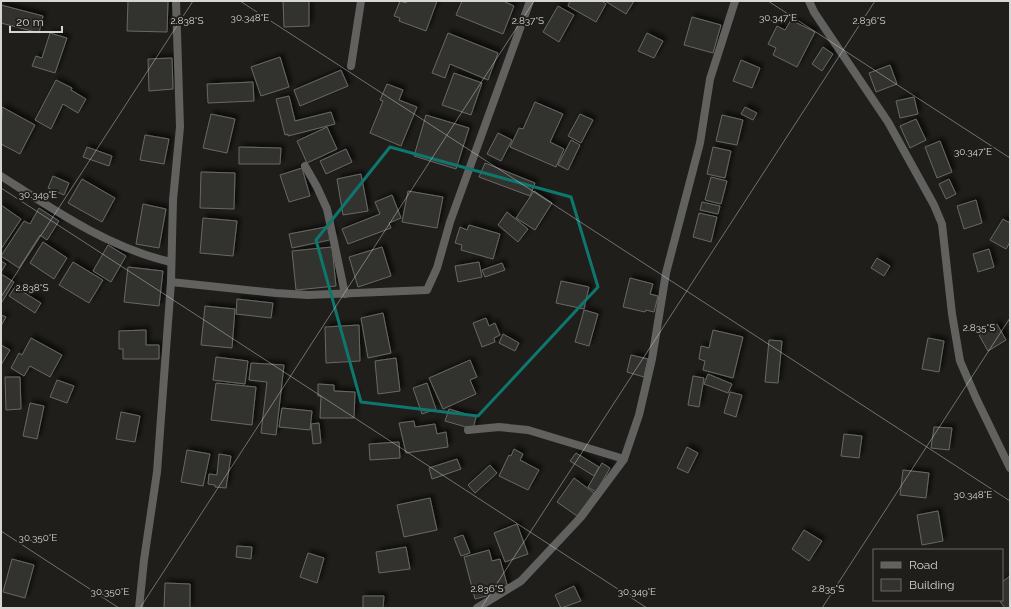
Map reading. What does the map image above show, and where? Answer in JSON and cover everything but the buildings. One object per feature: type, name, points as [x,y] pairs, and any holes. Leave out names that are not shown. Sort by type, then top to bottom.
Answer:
[{"type":"street","points":[[139,608],[144,560],[157,472],[171,282],[173,200],[180,128],[176,1]]},
{"type":"street","points":[[351,66],[361,1]]},
{"type":"street","points":[[171,282],[276,293],[345,294],[427,290],[437,268],[450,222],[530,1]]},
{"type":"street","points":[[477,608],[521,581],[581,517],[624,459],[639,415],[652,359],[666,273],[700,143],[710,79],[735,1]]},
{"type":"street","points":[[809,1],[814,12],[888,122],[939,218],[943,231],[952,314],[960,361],[1010,468]]},
{"type":"street","points":[[305,166],[327,209],[345,294]]},
{"type":"street","points":[[1,176],[60,213],[118,244],[171,262]]},
{"type":"street","points":[[468,430],[499,427],[528,430],[624,459]]},
{"type":"highlighted area","points":[[390,147],[571,197],[598,287],[478,416],[361,402],[316,240]]}]
